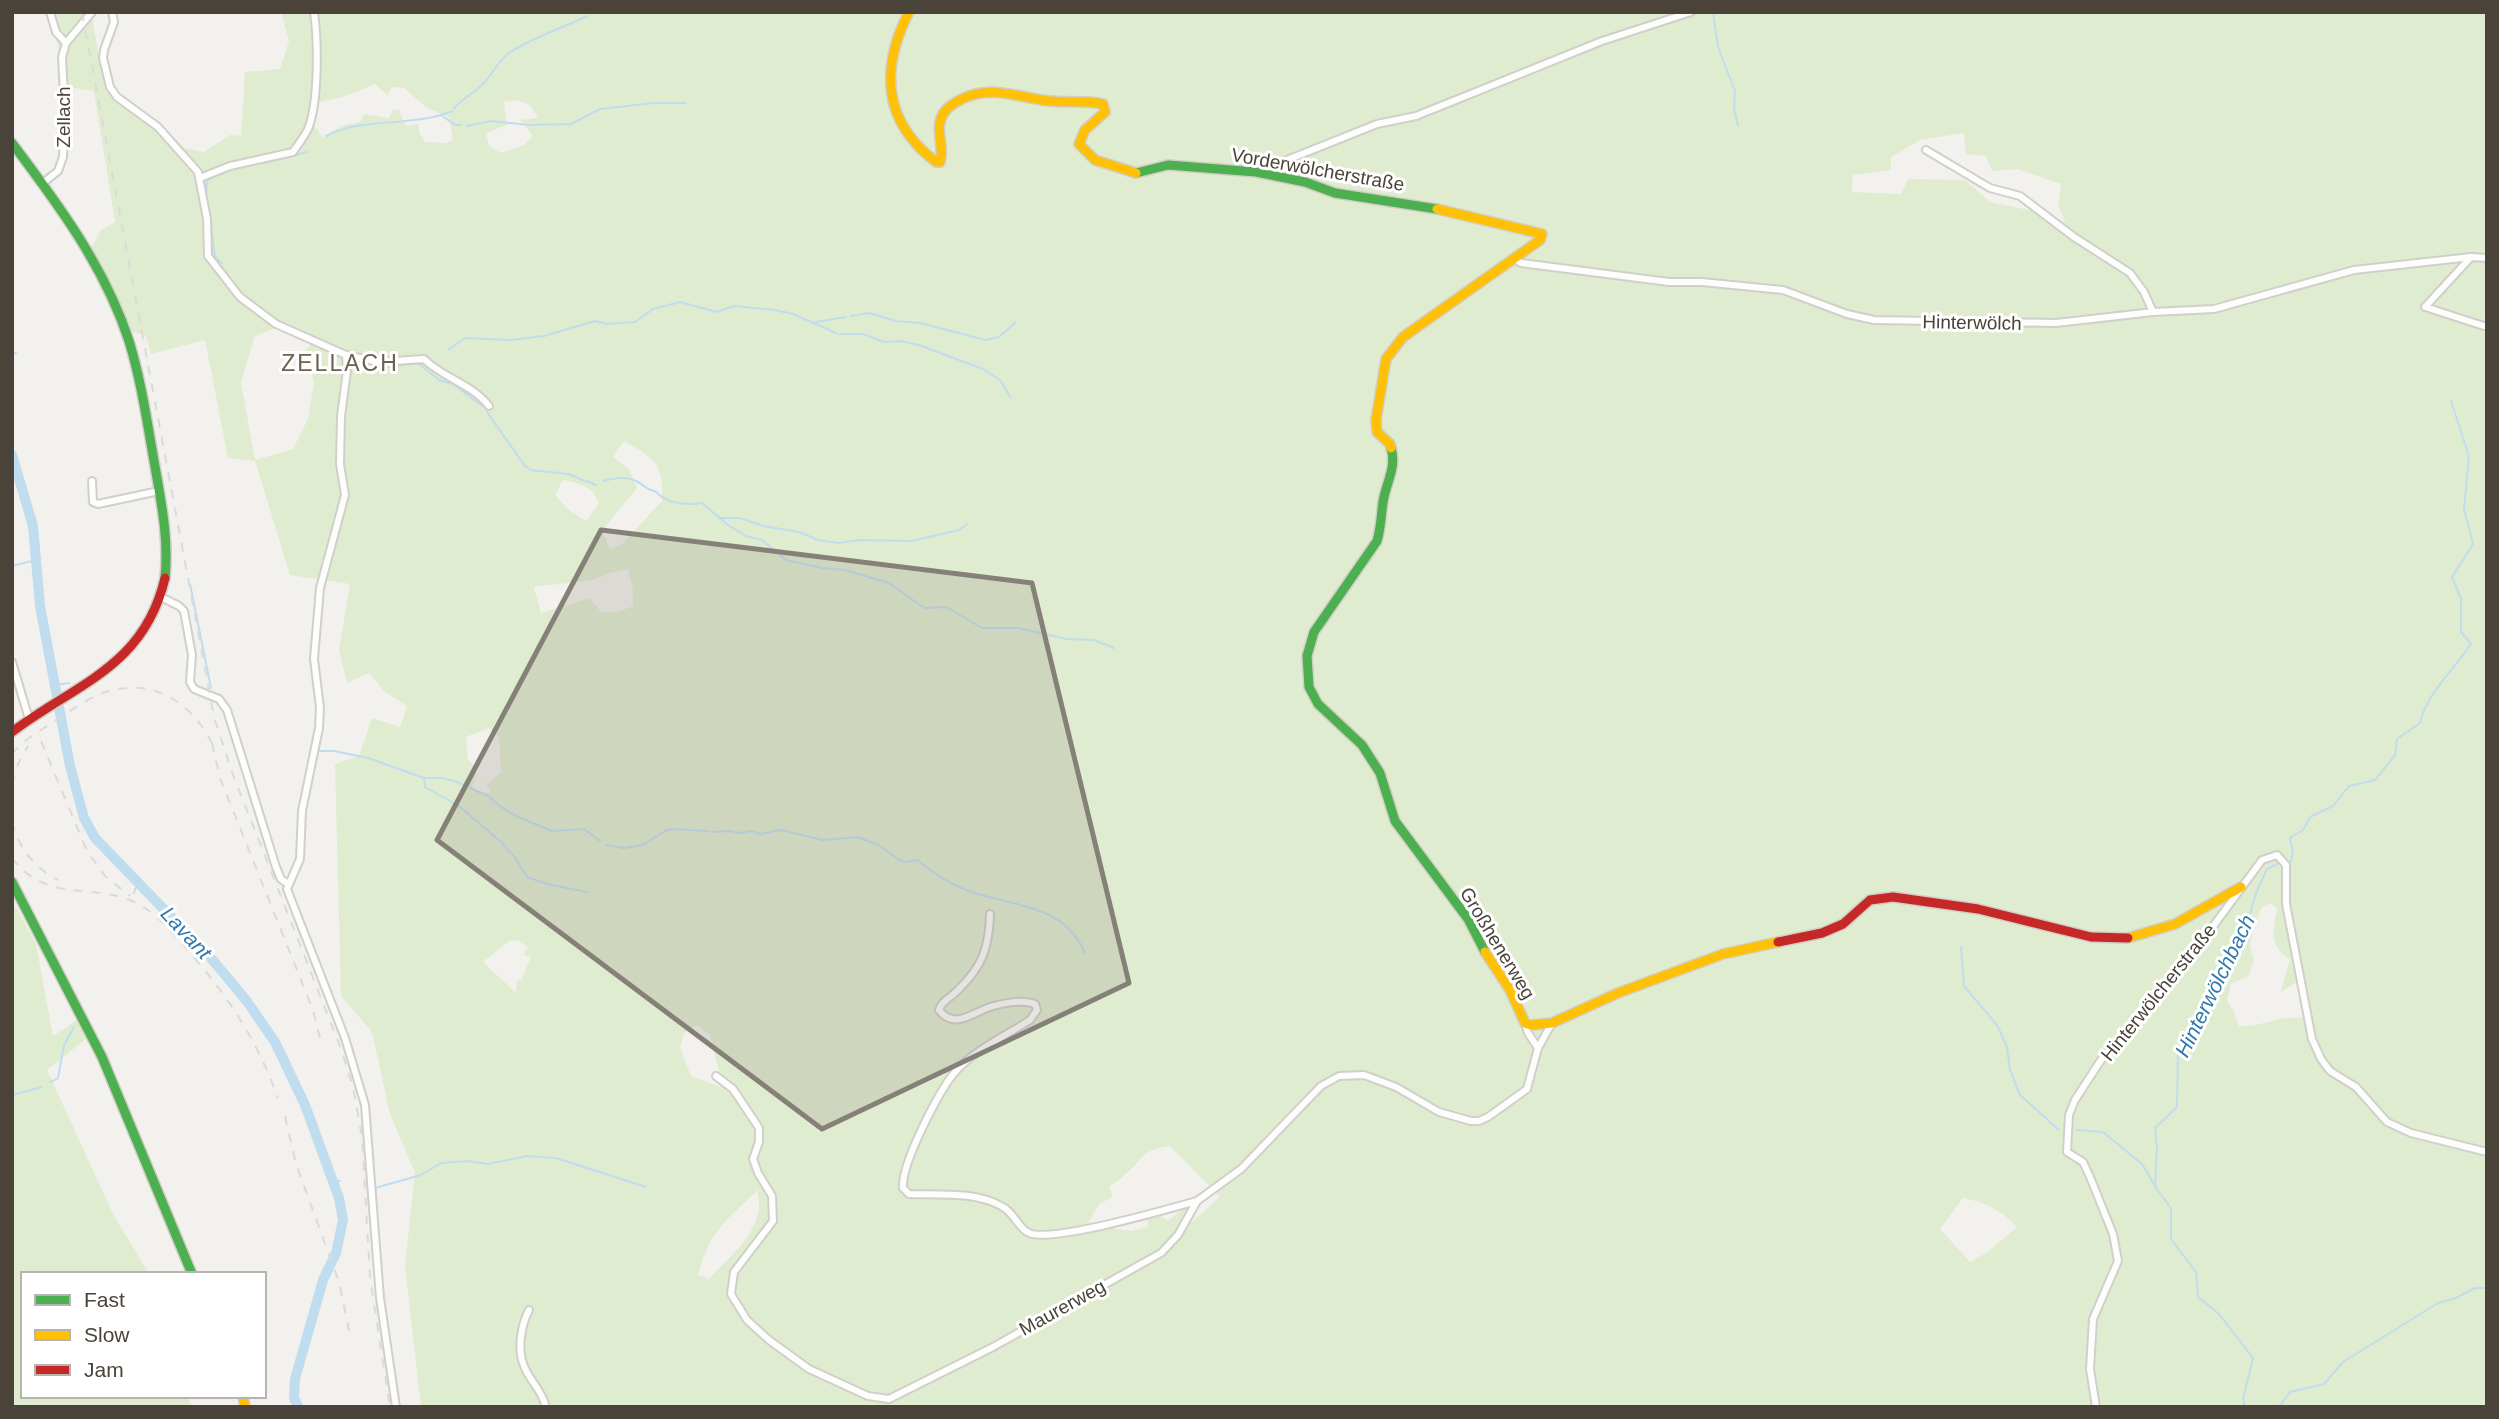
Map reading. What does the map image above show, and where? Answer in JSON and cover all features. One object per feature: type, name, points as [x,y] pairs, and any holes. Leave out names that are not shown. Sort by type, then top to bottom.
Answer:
[{"type":"street","points":[[50,12],[56,32],[66,43],[92,12]]},
{"type":"street","points":[[111,12],[114,22],[103,58],[113,93],[158,127],[198,173],[208,232],[208,256],[246,302],[276,324],[346,355],[379,362],[424,359],[438,372],[460,382],[489,407]]},
{"type":"street","points":[[200,178],[230,166],[293,152],[311,121],[317,33],[314,12]]},
{"type":"street","name":"Vorderwölcherstraße","points":[[909,12],[895,47],[891,68],[893,102],[906,135],[936,162],[940,162],[942,158],[938,135],[943,114],[959,100],[982,90],[1002,89],[1048,102],[1103,104],[1105,112],[1082,133],[1079,144],[1089,156],[1108,166],[1139,174],[1154,167],[1168,165],[1256,172],[1306,182],[1335,193],[1413,204],[1540,232],[1543,237],[1540,240],[1513,258]]},
{"type":"street","points":[[1256,172],[1377,124],[1416,116],[1602,41],[1691,12]]},
{"type":"street","name":"Zellach","points":[[43,183],[58,171],[63,157],[65,113],[62,57],[66,43]]},
{"type":"street","points":[[12,143],[43,183],[89,255],[120,317],[136,368],[167,549],[166,578],[161,597],[150,622],[132,647],[12,732]]},
{"type":"street","points":[[1926,150],[1990,188],[2020,196],[2074,237],[2130,273],[2154,312]]},
{"type":"street","points":[[2472,257],[2425,307],[2487,327]]},
{"type":"street","name":"Hinterwölch","points":[[1513,258],[1521,263],[1642,279],[1783,290],[1846,314],[1874,320],[2056,323],[2230,307],[2354,270],[2472,257],[2487,258]]},
{"type":"street","name":"Großhenerweg","points":[[1513,258],[1404,337],[1386,359],[1376,420],[1377,432],[1391,444],[1395,461],[1384,500],[1381,529],[1377,541],[1314,632],[1307,656],[1308,687],[1318,704],[1362,746],[1380,773],[1395,821],[1468,919],[1487,956],[1510,990],[1525,1023],[1552,1023],[1618,993],[1723,954],[1822,933],[1843,924],[1870,901],[1893,897],[1917,900],[1978,909],[2091,937],[2129,938],[2175,924],[2241,887]]},
{"type":"street","points":[[346,355],[340,452],[345,495],[320,588],[314,659],[320,708],[318,728],[302,811],[300,859],[288,884],[288,894],[345,1038],[365,1105],[379,1284],[396,1407]]},
{"type":"street","points":[[92,481],[93,502],[98,503],[159,491]]},
{"type":"street","points":[[161,597],[184,611],[192,655],[190,682],[194,689],[219,699],[227,710],[276,867],[281,879],[288,884]]},
{"type":"street","points":[[12,662],[29,719]]},
{"type":"street","name":"Hinterwölcherstraße","points":[[2096,1407],[2090,1368],[2093,1319],[2118,1261],[2113,1234],[2083,1162],[2067,1152],[2069,1115],[2075,1100],[2101,1060],[2200,944],[2262,860],[2277,855],[2286,865],[2286,904],[2312,1039],[2330,1071],[2356,1087],[2387,1122],[2411,1133],[2487,1152]]},
{"type":"street","points":[[12,882],[102,1057],[191,1272]]},
{"type":"street","points":[[990,914],[988,946],[982,960],[959,989],[940,1004],[939,1010],[946,1018],[957,1020],[990,1007],[1022,1002],[1033,1003],[1037,1010],[1030,1020],[969,1060],[955,1073],[918,1137],[902,1175],[902,1188],[909,1194],[973,1196],[993,1201],[1007,1209],[1028,1233],[1042,1236],[1122,1221],[1197,1201]]},
{"type":"street","points":[[1525,1023],[1538,1048]]},
{"type":"street","name":"Maurerweg","points":[[716,1076],[733,1089],[759,1128],[759,1142],[753,1159],[772,1196],[773,1222],[734,1272],[731,1294],[747,1320],[809,1369],[868,1396],[889,1399],[993,1347],[1161,1253],[1178,1235],[1197,1201],[1241,1169],[1321,1086],[1339,1076],[1364,1075],[1396,1087],[1439,1112],[1479,1121],[1527,1089],[1538,1048],[1552,1023]]},
{"type":"street","points":[[529,1310],[521,1330],[523,1366],[542,1393],[546,1407]]},
{"type":"highlighted area","points":[[601,530],[1032,583],[1129,983],[822,1129],[437,840]]},
{"type":"green space","points":[[49,12],[91,12],[104,83],[125,104],[160,124],[184,148],[204,152],[230,135],[241,136],[245,72],[280,69],[289,41],[281,12],[2487,12],[2487,1407],[421,1407],[405,1266],[415,1173],[390,1114],[372,1032],[341,996],[335,764],[359,756],[372,718],[400,727],[407,706],[385,692],[369,673],[347,683],[339,650],[350,584],[290,575],[255,461],[228,458],[205,340],[151,354],[146,336],[131,331],[91,249],[101,230],[115,222],[94,91],[68,87]],"holes":[[[375,84],[387,95],[392,87],[404,88],[427,108],[449,117],[453,140],[445,143],[425,142],[419,132],[419,124],[406,126],[399,110],[393,109],[389,118],[364,114],[360,122],[341,126],[323,138],[313,123],[314,111],[319,102],[343,97]],[[517,100],[531,106],[538,118],[520,120],[533,136],[524,145],[501,153],[489,146],[486,133],[507,125],[504,102]],[[1964,133],[1966,154],[1986,156],[1992,171],[2017,169],[2061,184],[2058,206],[2065,220],[2063,222],[2029,210],[1990,202],[1965,180],[1908,179],[1901,194],[1852,192],[1853,175],[1891,170],[1891,157],[1920,140]],[[283,325],[315,339],[306,350],[314,382],[308,419],[293,449],[255,460],[241,382],[255,336]],[[624,441],[655,463],[661,478],[662,501],[621,545],[610,549],[602,531],[637,488],[629,469],[613,457]],[[563,480],[585,487],[599,503],[586,521],[570,511],[555,495]],[[628,569],[633,589],[633,606],[618,612],[601,612],[590,598],[541,613],[534,587],[593,580]],[[489,728],[499,738],[501,772],[487,784],[491,794],[472,789],[475,766],[468,760],[466,737]],[[2270,903],[2277,908],[2275,943],[2290,959],[2280,993],[2304,977],[2311,1008],[2301,1018],[2239,1026],[2227,1001],[2231,984],[2248,976],[2254,961],[2250,945],[2262,907]],[[517,940],[528,947],[524,955],[531,957],[521,980],[517,980],[516,993],[483,962],[509,941]],[[697,1025],[710,1035],[719,1071],[726,1079],[720,1087],[691,1076],[680,1048],[684,1033]],[[1170,1146],[1220,1197],[1192,1222],[1190,1203],[1168,1221],[1158,1214],[1147,1218],[1148,1227],[1132,1231],[1087,1225],[1099,1204],[1113,1197],[1109,1187],[1149,1152]],[[757,1191],[757,1217],[745,1240],[709,1279],[698,1275],[713,1237]],[[1963,1198],[1992,1208],[2017,1227],[1986,1253],[1970,1262],[1940,1229]]]},
{"type":"green space","points":[[12,900],[36,944],[53,1036],[77,1020],[87,1038],[47,1070],[113,1214],[148,1272],[21,1272],[21,1398],[189,1398],[191,1407],[12,1407]]},
{"type":"waterway","points":[[1713,12],[1718,47],[1735,91],[1734,108],[1738,126]]},
{"type":"waterway","points":[[454,108],[483,84],[508,54],[587,16]]},
{"type":"waterway","points":[[467,126],[491,121],[529,125],[571,124],[600,109],[654,103],[686,103]]},
{"type":"waterway","points":[[441,115],[453,111]]},
{"type":"waterway","points":[[326,136],[339,130],[368,124],[441,115],[455,125],[461,125]]},
{"type":"waterway","points":[[247,165],[307,152]]},
{"type":"waterway","points":[[220,173],[235,168]]},
{"type":"waterway","points":[[206,196],[207,181],[215,175]]},
{"type":"waterway","points":[[210,219],[215,257],[222,263]]},
{"type":"waterway","points":[[448,350],[465,338],[510,340],[544,336],[595,321],[607,324],[635,322],[653,309],[680,302],[717,312],[734,306],[775,310],[793,314],[836,333]]},
{"type":"waterway","points":[[851,316],[869,313],[986,340],[999,337],[1016,322]]},
{"type":"waterway","points":[[816,322],[846,317]]},
{"type":"waterway","points":[[840,334],[863,334],[884,342],[900,341],[919,345],[983,369],[1001,381],[1010,397]]},
{"type":"waterway","points":[[12,354],[16,353]]},
{"type":"waterway","points":[[387,367],[418,363],[439,380],[453,384],[482,406]]},
{"type":"waterway","points":[[2290,864],[2293,853],[2290,838],[2303,830],[2310,817],[2333,806],[2349,786],[2375,780],[2395,755],[2397,739],[2420,723],[2435,691],[2471,644],[2461,632],[2461,599],[2452,577],[2473,544],[2464,509],[2469,456],[2451,401]]},
{"type":"waterway","points":[[487,412],[525,466],[531,470],[568,474],[596,485]]},
{"type":"waterway","name":"Lavant","points":[[12,455],[33,526],[40,606],[70,766],[84,818],[95,838],[210,957],[246,1000],[275,1042],[305,1105],[339,1198],[343,1220],[336,1253],[323,1280],[295,1379],[294,1398],[298,1407]]},
{"type":"waterway","points":[[603,481],[630,479],[670,501],[683,504],[702,503],[728,525],[746,536],[762,540],[786,560],[845,570],[889,583],[924,608],[946,607],[982,628],[1018,628],[1067,639],[1094,640],[1114,648]]},
{"type":"waterway","points":[[719,518],[740,518],[838,543],[860,540],[912,541],[959,530],[967,524]]},
{"type":"waterway","points":[[12,566],[36,560]]},
{"type":"waterway","points":[[190,584],[211,688]]},
{"type":"waterway","points":[[55,685],[69,683]]},
{"type":"waterway","points":[[318,751],[334,751],[368,758],[424,778],[442,778],[457,782],[488,796],[518,817],[552,831],[584,829],[600,841]]},
{"type":"waterway","points":[[424,778],[425,787],[459,806],[501,842],[527,877],[587,892]]},
{"type":"waterway","points":[[606,845],[624,848],[643,845],[672,829],[707,831]]},
{"type":"waterway","points":[[711,832],[752,831],[760,834],[781,830],[823,840],[857,837],[879,845],[899,860],[917,860],[962,888],[1035,909],[1050,916],[1064,924],[1085,953]]},
{"type":"waterway","name":"Hinterwölchbach","points":[[2245,1407],[2243,1399],[2253,1358],[2219,1314],[2198,1297],[2196,1272],[2171,1239],[2171,1208],[2155,1187],[2155,1128],[2177,1107],[2178,1055],[2202,1022],[2222,967],[2250,914],[2267,869],[2277,864]]},
{"type":"waterway","points":[[134,893],[138,882]]},
{"type":"waterway","points":[[1961,947],[1964,986],[1997,1025],[2007,1047],[2010,1070],[2020,1095],[2059,1130]]},
{"type":"waterway","points":[[51,1082],[58,1078],[64,1045],[74,1027]]},
{"type":"waterway","points":[[12,1095],[42,1087]]},
{"type":"waterway","points":[[2076,1130],[2103,1132],[2142,1164],[2154,1184]]},
{"type":"waterway","points":[[375,1188],[421,1175],[441,1163],[467,1161],[488,1164],[527,1156],[556,1158],[646,1187]]},
{"type":"waterway","name":"Lavant","points":[[333,1182],[340,1181]]},
{"type":"waterway","points":[[2279,1407],[2290,1392],[2324,1384],[2343,1362],[2438,1303],[2456,1298],[2475,1288],[2487,1288]]},
{"type":"railway","points":[[82,12],[214,717],[233,775],[340,1046],[353,1087],[362,1137],[370,1278],[390,1407]]},
{"type":"railway","points":[[12,754],[34,734],[89,699],[119,689],[138,688],[155,691],[184,707],[197,720],[216,752]]},
{"type":"railway","points":[[41,741],[87,851],[105,876],[130,896]]},
{"type":"railway","points":[[212,743],[220,778],[313,1010],[320,1038]]},
{"type":"railway","points":[[12,784],[18,764],[28,746]]},
{"type":"railway","points":[[12,822],[29,856],[42,870],[58,880]]},
{"type":"railway","points":[[12,858],[25,872],[53,887],[114,895],[130,900],[161,921],[201,966],[240,1018],[278,1098]]},
{"type":"railway","points":[[285,1116],[296,1164],[339,1282],[350,1335]]},
{"type":"traffic: fast","points":[[12,143],[63,213],[94,262],[129,341],[162,505],[166,548],[165,578]]},
{"type":"traffic: fast","points":[[1136,173],[1168,165],[1256,172],[1305,182],[1335,193],[1437,209]]},
{"type":"traffic: fast","points":[[1391,448],[1392,469],[1384,495],[1377,541],[1314,632],[1307,656],[1309,687],[1318,704],[1362,745],[1380,773],[1395,821],[1468,919],[1485,952]]},
{"type":"traffic: fast","points":[[12,882],[102,1057],[191,1272]]},
{"type":"traffic: slow","points":[[909,12],[894,54],[892,93],[905,130],[936,162],[940,162],[939,126],[945,111],[964,98],[996,92],[1049,101],[1103,104],[1105,112],[1085,130],[1079,144],[1095,160],[1136,173]]},
{"type":"traffic: slow","points":[[1391,448],[1377,432],[1376,420],[1386,359],[1403,337],[1540,240],[1542,234],[1437,209]]},
{"type":"traffic: slow","points":[[2128,938],[2175,924],[2241,887]]},
{"type":"traffic: slow","points":[[1485,952],[1510,990],[1525,1023],[1531,1025],[1552,1023],[1618,993],[1723,954],[1778,942]]},
{"type":"traffic: slow","points":[[243,1398],[245,1407]]},
{"type":"traffic: jam","points":[[12,732],[105,670],[124,653],[141,633],[155,608],[165,578]]},
{"type":"traffic: jam","points":[[1778,942],[1822,933],[1843,924],[1870,900],[1893,897],[1978,909],[2091,937],[2128,938]]},
{"type":"district","name":"ZELLACH","points":[[340,363]]}]
